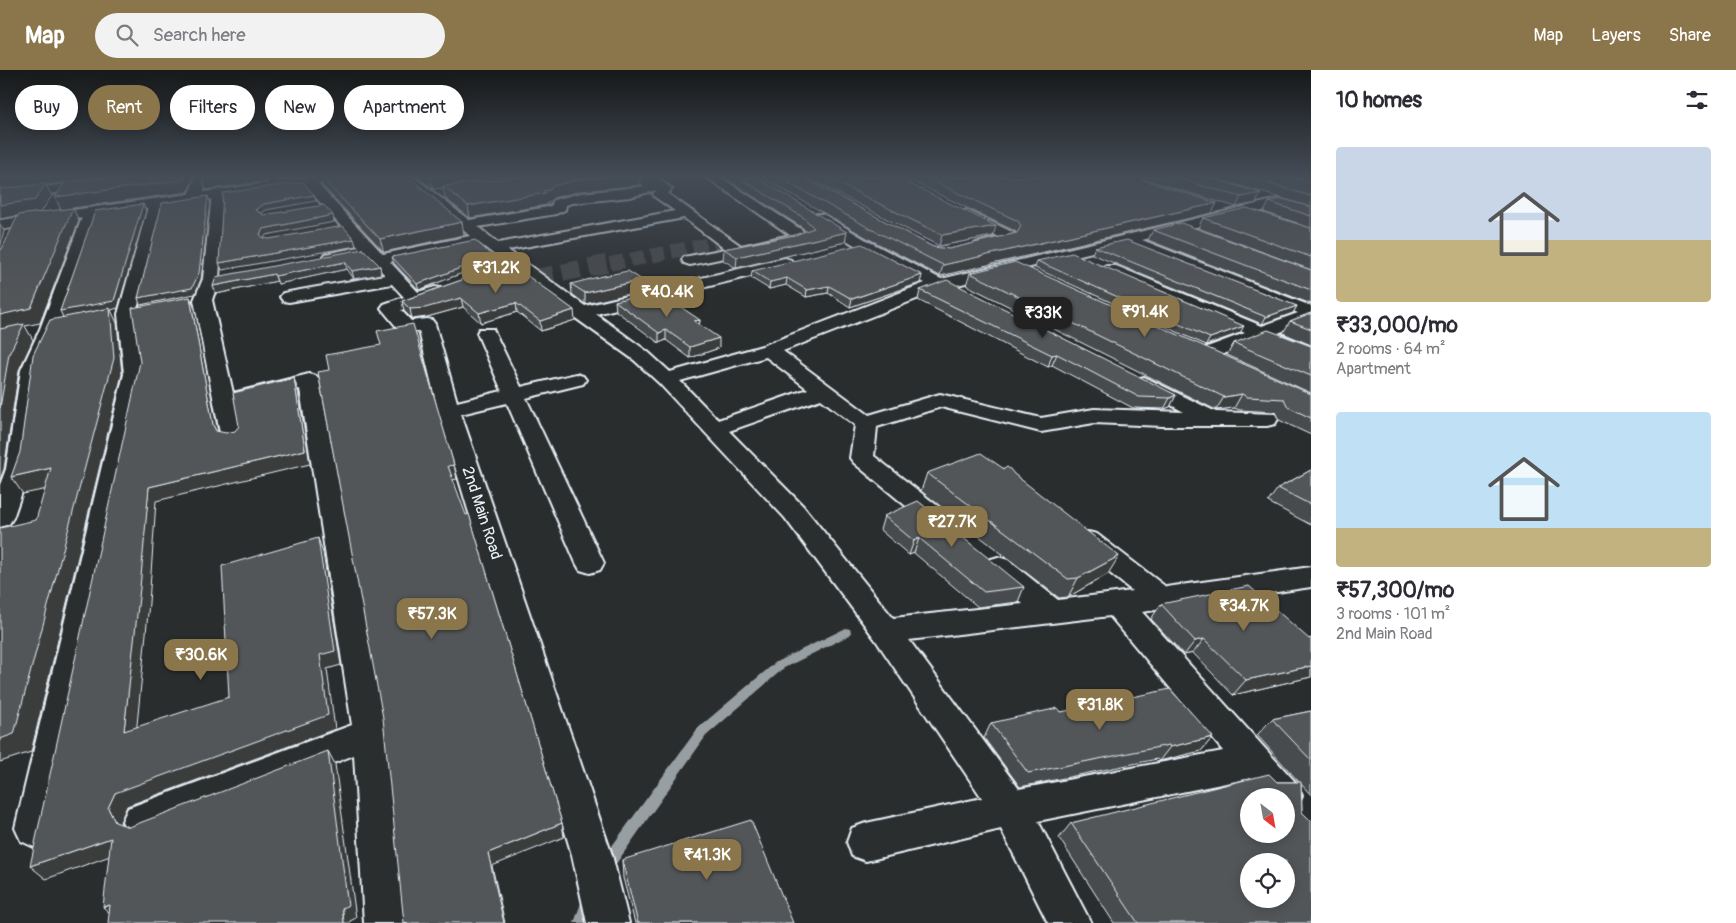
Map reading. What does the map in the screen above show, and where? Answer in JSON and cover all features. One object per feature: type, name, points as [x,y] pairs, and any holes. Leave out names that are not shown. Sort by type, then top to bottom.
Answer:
[{"type":"main road","points":[[0,225],[55,217]]},
{"type":"street","points":[[0,518],[18,469],[31,370],[49,329],[89,217]]},
{"type":"street","points":[[34,828],[134,374],[127,314],[146,217]]},
{"type":"street","points":[[216,217],[211,279],[203,300],[232,438]]},
{"type":"street","points":[[341,217],[415,299],[452,286]]},
{"type":"street","points":[[460,217],[491,248],[641,356],[666,379],[794,512],[886,631],[1011,809],[1070,923]]},
{"type":"street","points":[[491,248],[543,217]]},
{"type":"street","points":[[314,260],[375,254],[491,248],[670,217]]},
{"type":"street","points":[[690,217],[737,250]]},
{"type":"street","points":[[690,260],[794,240],[799,236],[772,217]]},
{"type":"street","points":[[817,217],[863,244],[972,296]]},
{"type":"street","points":[[964,250],[1008,239],[1009,236],[971,217]]},
{"type":"street","points":[[666,379],[769,350],[942,283],[1217,217]]},
{"type":"street","points":[[1255,217],[1267,220]]},
{"type":"street","points":[[1200,221],[1228,231]]},
{"type":"street","points":[[12,238],[19,222]]},
{"type":"street","points":[[330,229],[349,225]]},
{"type":"street","points":[[1176,227],[1203,237]]},
{"type":"street","points":[[1126,239],[1311,313]]},
{"type":"street","points":[[844,249],[863,244]]},
{"type":"street","points":[[1070,252],[1311,354]]},
{"type":"street","points":[[580,312],[797,260]]},
{"type":"street","points":[[1014,266],[1040,278]]},
{"type":"street","points":[[211,279],[230,276]]},
{"type":"street","points":[[289,297],[396,278]]},
{"type":"street","name":"2nd Main Road","points":[[415,299],[390,308],[406,327],[426,324],[449,410],[592,855],[606,913]]},
{"type":"street","points":[[184,304],[203,300]]},
{"type":"street","points":[[1206,354],[1311,313]]},
{"type":"street","points":[[486,333],[516,395],[590,563]]},
{"type":"street","points":[[1188,346],[1232,366]]},
{"type":"street","points":[[769,350],[866,423]]},
{"type":"street","points":[[1123,373],[1212,418]]},
{"type":"street","points":[[224,402],[309,380],[370,732],[379,920]]},
{"type":"street","points":[[449,410],[576,380]]},
{"type":"street","points":[[714,429],[823,391]]},
{"type":"street","points":[[866,423],[940,400],[1041,425],[1094,416],[1267,419]]},
{"type":"street","points":[[866,423],[862,458],[1053,612]]},
{"type":"street","points":[[1070,527],[1161,599]]},
{"type":"street","points":[[886,631],[1161,599],[1311,577]]},
{"type":"street","points":[[1116,604],[1277,788]]},
{"type":"street","points":[[141,821],[370,732]]},
{"type":"street","points":[[866,842],[1011,809],[1253,761]]},
{"type":"building","points":[[17,217],[69,217],[31,308],[0,315],[0,250]]},
{"type":"building","points":[[93,217],[139,217],[114,301],[60,311]]},
{"type":"building","points":[[159,217],[206,217],[199,273],[192,288],[138,298]]},
{"type":"building","points":[[222,217],[324,217],[263,229],[260,234],[263,238],[269,239],[343,226],[354,239],[219,263]]},
{"type":"building","points":[[359,217],[456,217],[462,222],[380,239]]},
{"type":"building","points":[[802,217],[822,217],[847,232],[737,257],[724,249],[795,235],[814,228]]},
{"type":"building","points":[[849,217],[876,217],[933,247],[949,249],[1017,233],[1021,226],[1018,221],[1009,217],[1156,217],[943,265]]},
{"type":"building","points":[[906,217],[977,217],[996,226],[942,235]]},
{"type":"building","points":[[1275,217],[1311,228],[1311,257],[1203,218]]},
{"type":"building","points":[[1181,223],[1311,270],[1311,290],[1153,230]]},
{"type":"building","points":[[475,240],[493,256],[417,284],[392,257]]},
{"type":"building","points":[[1127,240],[1297,306],[1266,317],[1095,247]]},
{"type":"building","points":[[862,244],[922,275],[852,299],[829,286],[807,290],[787,278],[770,282],[752,271]]},
{"type":"building","points":[[363,249],[380,266],[352,271],[345,262],[213,286],[216,277]]},
{"type":"building","points":[[1072,253],[1244,326],[1210,338],[1037,261]]},
{"type":"building","points":[[1015,262],[1311,394],[1311,418],[1288,407],[1284,399],[1247,397],[1242,394],[1224,397],[970,273]]},
{"type":"building","points":[[510,263],[574,310],[540,321],[516,303],[479,313],[461,298],[425,308],[410,309],[402,301]]},
{"type":"building","points":[[628,271],[642,280],[585,293],[571,284],[598,277]]},
{"type":"building","points":[[947,280],[1176,395],[1170,398],[1139,397],[1057,354],[1052,355],[920,290]]},
{"type":"building","points":[[657,291],[700,320],[694,321],[719,338],[690,347],[666,330],[659,333],[615,301]]},
{"type":"building","points":[[190,297],[213,425],[216,431],[226,433],[235,431],[239,426],[233,393],[294,378],[305,450],[149,487],[124,731],[229,697],[222,566],[318,538],[335,651],[320,655],[328,715],[115,793],[108,808],[115,822],[129,827],[328,751],[348,906],[342,908],[344,923],[108,923],[110,905],[103,907],[111,838],[30,866],[140,362],[132,308]]},
{"type":"building","points":[[110,308],[114,358],[14,734],[0,739],[0,528],[36,520],[51,468],[11,477],[20,452],[33,355],[50,320]]},
{"type":"building","points":[[1311,313],[1311,329],[1290,321]]},
{"type":"building","points":[[24,324],[9,354],[0,408],[0,329]]},
{"type":"building","points":[[413,324],[454,465],[448,466],[466,515],[469,514],[562,823],[488,853],[504,923],[404,923],[383,718],[318,372],[329,370],[326,355],[381,345],[377,331]]},
{"type":"building","points":[[1268,330],[1311,346],[1311,376],[1234,343]]},
{"type":"building","points":[[981,453],[1004,469],[1007,467],[1010,469],[1119,556],[1078,578],[1068,579],[927,473]]},
{"type":"building","points":[[1311,470],[1311,505],[1278,488]]},
{"type":"building","points":[[918,501],[1024,587],[984,592],[919,538],[914,541],[884,516]]},
{"type":"building","points":[[1249,586],[1309,639],[1311,638],[1311,666],[1246,680],[1204,639],[1195,641],[1161,604]]},
{"type":"building","points":[[1170,689],[1213,737],[1170,747],[1169,745],[1028,773],[991,723],[1058,708],[1061,712]]},
{"type":"building","points":[[1311,711],[1311,760],[1272,719]]},
{"type":"building","points":[[1269,774],[1277,782],[1301,782],[1302,812],[1311,821],[1311,923],[1138,923],[1071,823]]},
{"type":"building","points":[[751,820],[793,923],[638,923],[622,860]]},
{"type":"waterway","points":[[606,866],[702,732],[780,665],[846,632]]},
{"type":"waterway","points":[[581,923],[588,902]]},
{"type":"tunnel","points":[[610,264],[725,241]]},
{"type":"tunnel","points":[[536,278],[616,262]]}]
